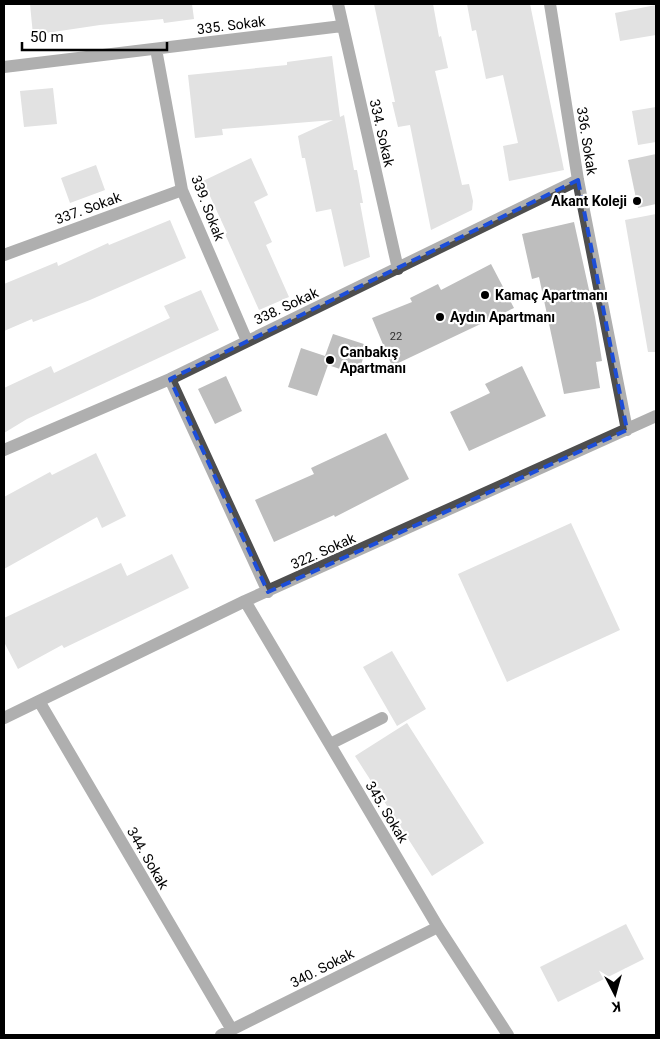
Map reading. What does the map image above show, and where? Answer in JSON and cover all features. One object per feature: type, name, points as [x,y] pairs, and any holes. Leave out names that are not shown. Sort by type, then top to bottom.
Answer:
[{"type":"street","name":"334. Sokak","points":[[338,4],[398,269]]},
{"type":"street","name":"336. Sokak","points":[[550,4],[578,180],[628,430]]},
{"type":"street","name":"335. Sokak","points":[[4,67],[342,26]]},
{"type":"street","name":"339. Sokak","points":[[156,49],[182,190],[247,341]]},
{"type":"street","name":"338. Sokak","points":[[4,450],[170,379],[578,180]]},
{"type":"street","name":"337. Sokak","points":[[4,255],[182,190]]},
{"type":"street","points":[[170,379],[268,592]]},
{"type":"street","name":"322. Sokak","points":[[4,718],[246,601],[656,416]]},
{"type":"street","name":"345. Sokak","points":[[246,601],[438,927],[508,1035]]},
{"type":"street","name":"344. Sokak","points":[[39,701],[226,1032]]},
{"type":"street","points":[[330,744],[382,718]]},
{"type":"street","name":"340. Sokak","points":[[226,1032],[438,927]]},
{"type":"highlighted area","points":[[578,180],[627,430],[268,592],[170,379]]},
{"type":"shaded area","points":[[656,154],[656,204],[638,208],[628,160]]},
{"type":"building","points":[[30,4],[192,4],[194,19],[164,23],[163,19],[100,25],[33,35]]},
{"type":"building","points":[[374,4],[433,4],[439,37],[441,36],[448,68],[435,71],[462,185],[469,184],[473,201],[472,210],[431,230],[410,125],[398,127],[392,102],[395,102]]},
{"type":"building","points":[[467,4],[530,4],[564,170],[509,181],[503,146],[518,143],[503,75],[486,79],[476,30],[472,31]]},
{"type":"building","points":[[656,5],[656,35],[620,41],[615,13]]},
{"type":"building","points":[[332,56],[340,117],[344,115],[354,170],[357,170],[363,203],[360,203],[370,257],[344,267],[331,209],[316,212],[305,158],[302,158],[298,136],[333,120],[222,129],[223,135],[195,138],[188,75],[287,65],[287,62]]},
{"type":"building","points":[[53,88],[57,124],[24,127],[20,91]]},
{"type":"building","points":[[656,107],[656,142],[638,145],[632,111]]},
{"type":"building","points":[[251,158],[268,195],[254,202],[272,242],[266,245],[289,297],[259,310],[203,181]]},
{"type":"building","points":[[96,165],[105,190],[70,203],[61,178]]},
{"type":"building","points":[[656,214],[656,352],[648,352],[625,220]]},
{"type":"building","points":[[170,220],[186,258],[90,300],[33,322],[32,319],[4,331],[4,284],[57,262],[58,266],[108,243],[109,245]]},
{"type":"building","points":[[574,222],[595,317],[602,361],[596,362],[600,388],[564,394],[539,277],[532,279],[522,234]]},
{"type":"building","points":[[491,264],[514,308],[392,366],[372,318],[412,302],[410,298],[438,284],[441,290]]},
{"type":"building","points":[[201,290],[219,330],[27,419],[4,433],[4,388],[51,366],[54,373],[170,318],[164,306]]},
{"type":"building","name":"Canbakış Apartmanı","points":[[333,334],[367,345],[358,375],[328,365],[317,396],[288,387],[301,348],[325,356]]},
{"type":"building","points":[[522,366],[546,416],[469,451],[450,412],[490,393],[485,384]]},
{"type":"building","points":[[226,376],[242,411],[215,424],[198,389]]},
{"type":"building","points":[[386,433],[409,479],[335,517],[334,515],[274,542],[255,500],[314,474],[311,468]]},
{"type":"building","points":[[96,453],[126,516],[102,528],[97,517],[4,569],[4,497],[50,472],[52,475]]},
{"type":"building","points":[[571,523],[620,630],[507,682],[458,574]]},
{"type":"building","points":[[172,554],[189,588],[64,648],[62,645],[18,669],[4,642],[4,618],[121,563],[127,576]]},
{"type":"building","points":[[392,651],[426,709],[397,726],[363,667]]},
{"type":"building","points":[[407,723],[484,843],[432,876],[355,756]]},
{"type":"building","points":[[626,924],[644,959],[558,1002],[540,967]]},
{"type":"place","name":"Akant Koleji","points":[[637,201]]},
{"type":"place","name":"Kamaç Apartmanı","points":[[485,295]]},
{"type":"place","name":"Aydın Apartmanı","points":[[440,317]]},
{"type":"place","name":"Canbakış Apartmanı","points":[[330,360]]}]
